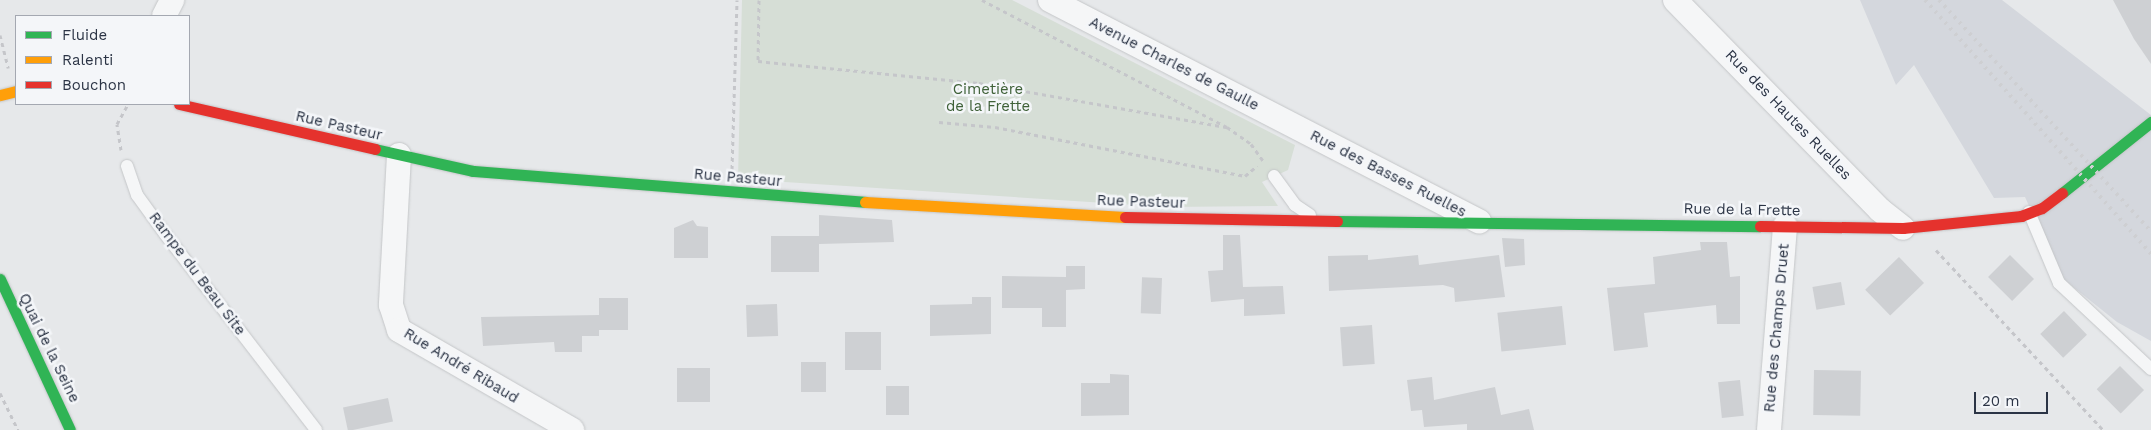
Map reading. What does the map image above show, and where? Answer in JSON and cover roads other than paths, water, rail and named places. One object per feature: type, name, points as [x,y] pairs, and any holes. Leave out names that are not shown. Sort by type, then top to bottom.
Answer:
[{"type":"street","points":[[164,15],[172,0]]},
{"type":"street","name":"Avenue Charles de Gaulle","points":[[1050,0],[1298,127]]},
{"type":"street","name":"Rue des Hautes Ruelles","points":[[1675,0],[1880,210],[1903,228]]},
{"type":"street","points":[[0,95],[15,91]]},
{"type":"street","name":"Rue Pasteur","points":[[183,105],[473,171],[731,192],[1137,218],[1302,221]]},
{"type":"street","name":"Rue de la Frette","points":[[1302,221],[1479,221],[1903,228],[2029,212],[2061,196],[2151,122]]},
{"type":"street","name":"Rue des Basses Ruelles","points":[[1298,127],[1479,221]]},
{"type":"street","name":"Rue André Ribaud","points":[[398,155],[391,305],[399,330],[572,430]]},
{"type":"street","name":"Rue des Champs Druet","points":[[1769,430],[1785,226]]},
{"type":"street","name":"Quai de la Seine","points":[[0,279],[70,430]]},
{"type":"lane","name":"Rampe du Beau Site","points":[[127,166],[149,211],[316,430]]},
{"type":"lane","points":[[1274,176],[1295,205],[1318,220]]},
{"type":"lane","points":[[2029,212],[2060,283],[2151,369]]},
{"type":"railway","points":[[1925,0],[2151,254]]},
{"type":"railway","points":[[1939,0],[2151,231]]},
{"type":"park label","name":"Cimetière de la Frette","points":[[988,98]]}]
